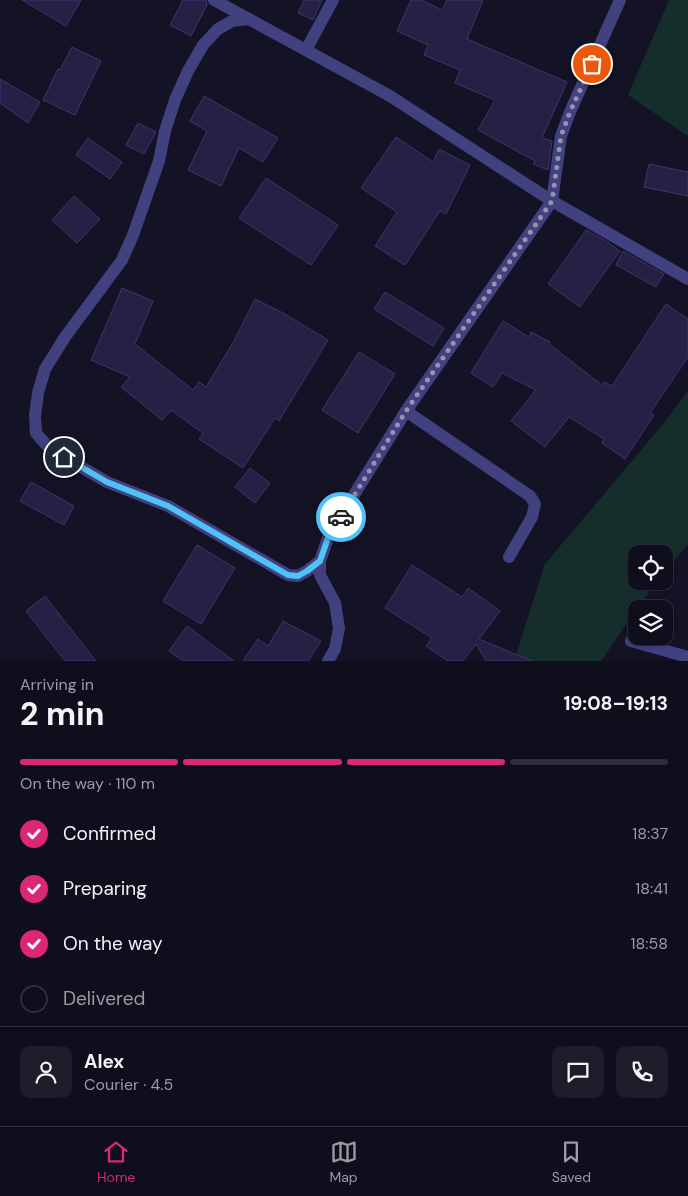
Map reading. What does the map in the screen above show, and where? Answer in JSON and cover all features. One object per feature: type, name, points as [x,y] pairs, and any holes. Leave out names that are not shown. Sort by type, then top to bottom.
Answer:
[{"type":"street","points":[[214,0],[390,96],[552,201],[688,279]]},
{"type":"street","points":[[306,50],[333,0]]},
{"type":"street","points":[[328,661],[335,649],[339,628],[335,603],[320,575],[320,561],[329,535],[406,411],[552,201],[561,136],[620,0]]},
{"type":"street","points":[[249,19],[232,21],[218,29],[203,46],[188,71],[175,100],[165,131],[159,161],[134,235],[122,260],[65,337],[45,369],[38,393],[35,416],[36,433],[50,449],[92,474],[107,482],[168,506],[288,575],[298,576],[320,561]]},
{"type":"street","points":[[406,411],[530,496],[535,504],[532,517],[509,557]]},
{"type":"street","points":[[646,645],[688,656]]},
{"type":"green space","points":[[669,0],[688,0],[688,136],[628,95]]},
{"type":"green space","points":[[688,391],[688,544],[673,563],[673,545],[628,545],[628,590],[651,590],[644,600],[628,600],[628,622],[601,661],[514,661],[545,564],[664,423]]},
{"type":"building","points":[[22,0],[81,0],[66,26]]},
{"type":"building","points":[[183,0],[206,0],[207,5],[191,36],[170,25]]},
{"type":"building","points":[[304,0],[322,0],[313,20],[298,13]]},
{"type":"building","points":[[411,0],[421,0],[442,10],[447,0],[483,0],[467,39],[567,82],[542,138],[552,141],[548,170],[533,164],[535,161],[478,130],[495,100],[455,83],[460,70],[424,55],[428,45],[397,31]]},
{"type":"building","points":[[72,47],[101,61],[75,115],[43,100],[58,69],[60,70]]},
{"type":"building","points":[[0,79],[40,102],[28,123],[0,103]]},
{"type":"building","points":[[204,96],[278,138],[263,162],[239,148],[221,186],[188,170],[207,131],[190,121]]},
{"type":"building","points":[[138,123],[156,132],[144,154],[126,145]]},
{"type":"building","points":[[396,137],[433,162],[439,149],[470,165],[446,214],[440,211],[405,265],[375,246],[397,212],[361,188]]},
{"type":"building","points":[[88,138],[122,162],[110,179],[76,155]]},
{"type":"building","points":[[649,164],[688,172],[688,196],[644,187]]},
{"type":"building","points":[[266,178],[338,225],[311,265],[239,218]]},
{"type":"building","points":[[74,196],[100,219],[77,243],[52,220]]},
{"type":"building","points":[[586,230],[620,251],[580,307],[548,284]]},
{"type":"building","points":[[623,251],[664,274],[656,287],[616,265]]},
{"type":"building","points":[[122,288],[153,301],[135,344],[193,390],[199,382],[206,387],[234,341],[255,299],[283,313],[328,340],[279,421],[275,418],[243,468],[199,439],[203,433],[171,410],[162,420],[121,387],[130,377],[91,360]]},
{"type":"building","points":[[385,292],[444,328],[433,346],[374,309]]},
{"type":"building","points":[[666,304],[688,319],[688,357],[650,413],[654,415],[625,459],[602,443],[604,439],[569,417],[545,447],[511,421],[536,390],[502,373],[493,387],[471,373],[503,321],[529,337],[531,332],[550,342],[549,344],[602,385],[604,382],[612,386]]},
{"type":"building","points":[[359,352],[395,374],[358,433],[322,410]]},
{"type":"building","points":[[250,468],[270,483],[255,503],[235,487]]},
{"type":"building","points":[[31,482],[74,506],[64,525],[20,501]]},
{"type":"building","points":[[197,545],[235,568],[201,624],[163,601]]},
{"type":"building","points":[[412,565],[462,597],[468,588],[500,611],[479,639],[532,661],[486,661],[476,644],[463,661],[448,661],[426,646],[432,638],[385,608]]},
{"type":"building","points":[[45,596],[96,661],[65,661],[26,611]]},
{"type":"building","points":[[283,621],[321,641],[308,661],[243,661],[258,639],[268,646]]},
{"type":"building","points":[[187,626],[234,661],[183,661],[169,651]]},
{"type":"way so far","points":[[341,517],[406,411],[552,201],[561,136],[592,64]]},
{"type":"route","points":[[64,457],[107,482],[168,506],[288,575],[298,576],[320,561],[329,535],[341,517]]}]
